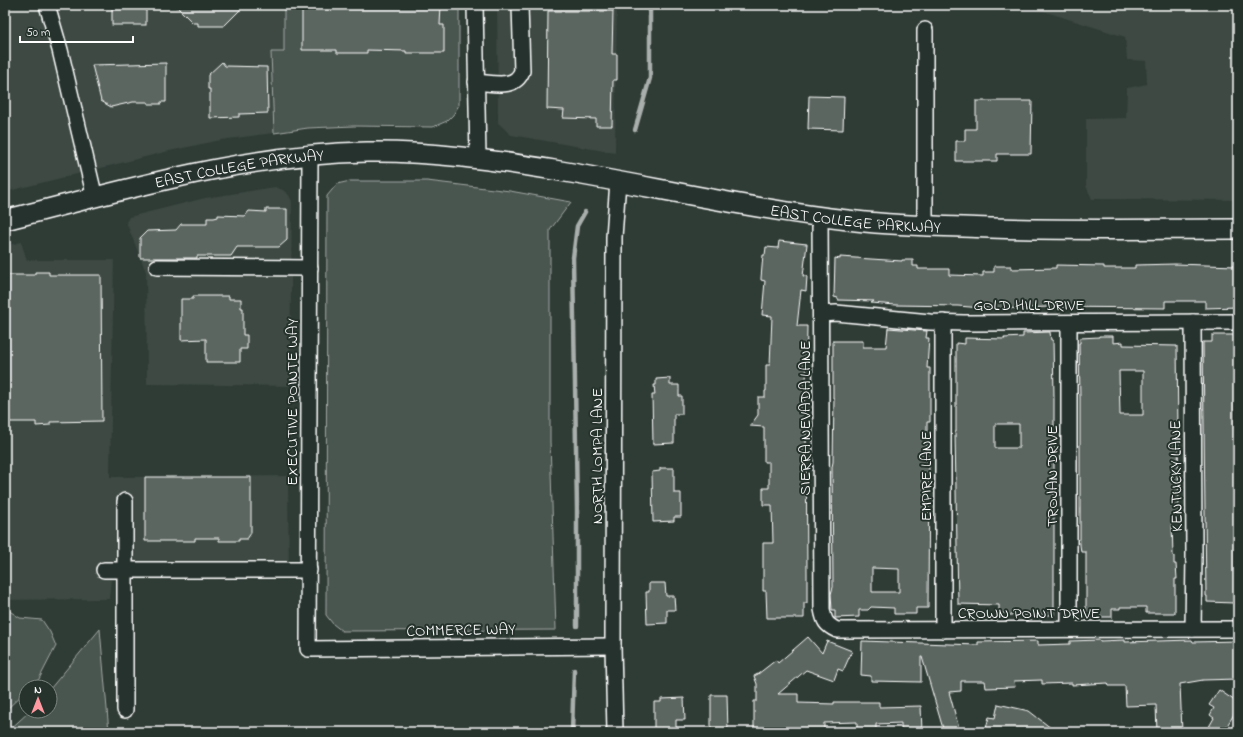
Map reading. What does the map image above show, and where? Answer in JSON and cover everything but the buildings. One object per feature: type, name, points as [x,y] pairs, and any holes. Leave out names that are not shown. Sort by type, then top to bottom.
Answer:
[{"type":"main road","name":"EAST COLLEGE PARKWAY","points":[[5,220],[235,165],[310,155],[368,152],[478,158],[618,181],[777,210],[858,221],[925,226],[1015,229],[1238,229]]},
{"type":"street","points":[[47,5],[60,50],[95,198]]},
{"type":"street","points":[[475,5],[478,158]]},
{"type":"street","points":[[476,82],[506,84],[520,79],[522,71],[520,5]]},
{"type":"street","points":[[925,30],[925,226]]},
{"type":"street","name":"EXECUTIVE POINTE WAY","points":[[308,649],[310,155]]},
{"type":"street","name":"NORTH LOMPA LANE","points":[[615,732],[613,646],[614,238],[618,181]]},
{"type":"street","name":"SIERRA NEVADA LANE","points":[[820,216],[822,609],[824,620]]},
{"type":"street","points":[[157,267],[310,268]]},
{"type":"street","name":"GOLD HILL DRIVE","points":[[821,314],[836,313],[930,322],[1238,322]]},
{"type":"street","name":"EMPIRE LANE","points":[[943,322],[943,630]]},
{"type":"street","name":"KENTUCKY LANE","points":[[1193,322],[1193,629]]},
{"type":"street","name":"TROJAN DRIVE","points":[[1069,323],[1069,629]]},
{"type":"street","points":[[125,501],[125,710]]},
{"type":"street","points":[[104,570],[309,570]]},
{"type":"street","name":"CROWN POINT DRIVE","points":[[824,620],[838,630],[1238,629]]},
{"type":"street","name":"COMMERCE WAY","points":[[308,649],[613,646]]},
{"type":"shaded area","points":[[5,5],[284,5],[284,52],[271,53],[274,133],[221,140],[165,152],[5,192]]},
{"type":"shaded area","points":[[284,5],[459,5],[459,105],[453,115],[447,121],[433,127],[354,126],[308,128],[274,133],[271,52],[284,52]]},
{"type":"shaded area","points":[[497,5],[617,5],[615,153],[511,135],[498,123]]},
{"type":"shaded area","points":[[1031,5],[1238,5],[1238,200],[1092,199],[1086,186],[1086,119],[1126,118],[1127,88],[1147,84],[1146,61],[1127,60],[1125,37],[1030,7]]},
{"type":"shaded area","points":[[350,181],[427,181],[510,191],[571,202],[550,230],[550,441],[556,630],[342,631],[333,624],[326,615],[327,196],[337,184]]},
{"type":"shaded area","points":[[275,187],[283,190],[289,195],[292,201],[290,386],[147,384],[146,272],[126,222],[129,217],[205,198]]},
{"type":"shaded area","points":[[21,242],[27,260],[114,260],[110,477],[288,476],[289,579],[111,580],[109,599],[5,600],[5,246]]},
{"type":"shaded area","points":[[5,610],[8,610],[20,618],[42,620],[50,632],[56,646],[39,679],[18,679],[18,699],[5,711]]},
{"type":"shaded area","points":[[100,629],[109,732],[7,732],[21,719],[58,719],[58,679]]},
{"type":"waterway","points":[[635,130],[650,78],[650,5]]},
{"type":"waterway","points":[[577,626],[577,509],[573,258],[577,226],[585,212]]},
{"type":"waterway","points":[[572,732],[574,670]]}]
